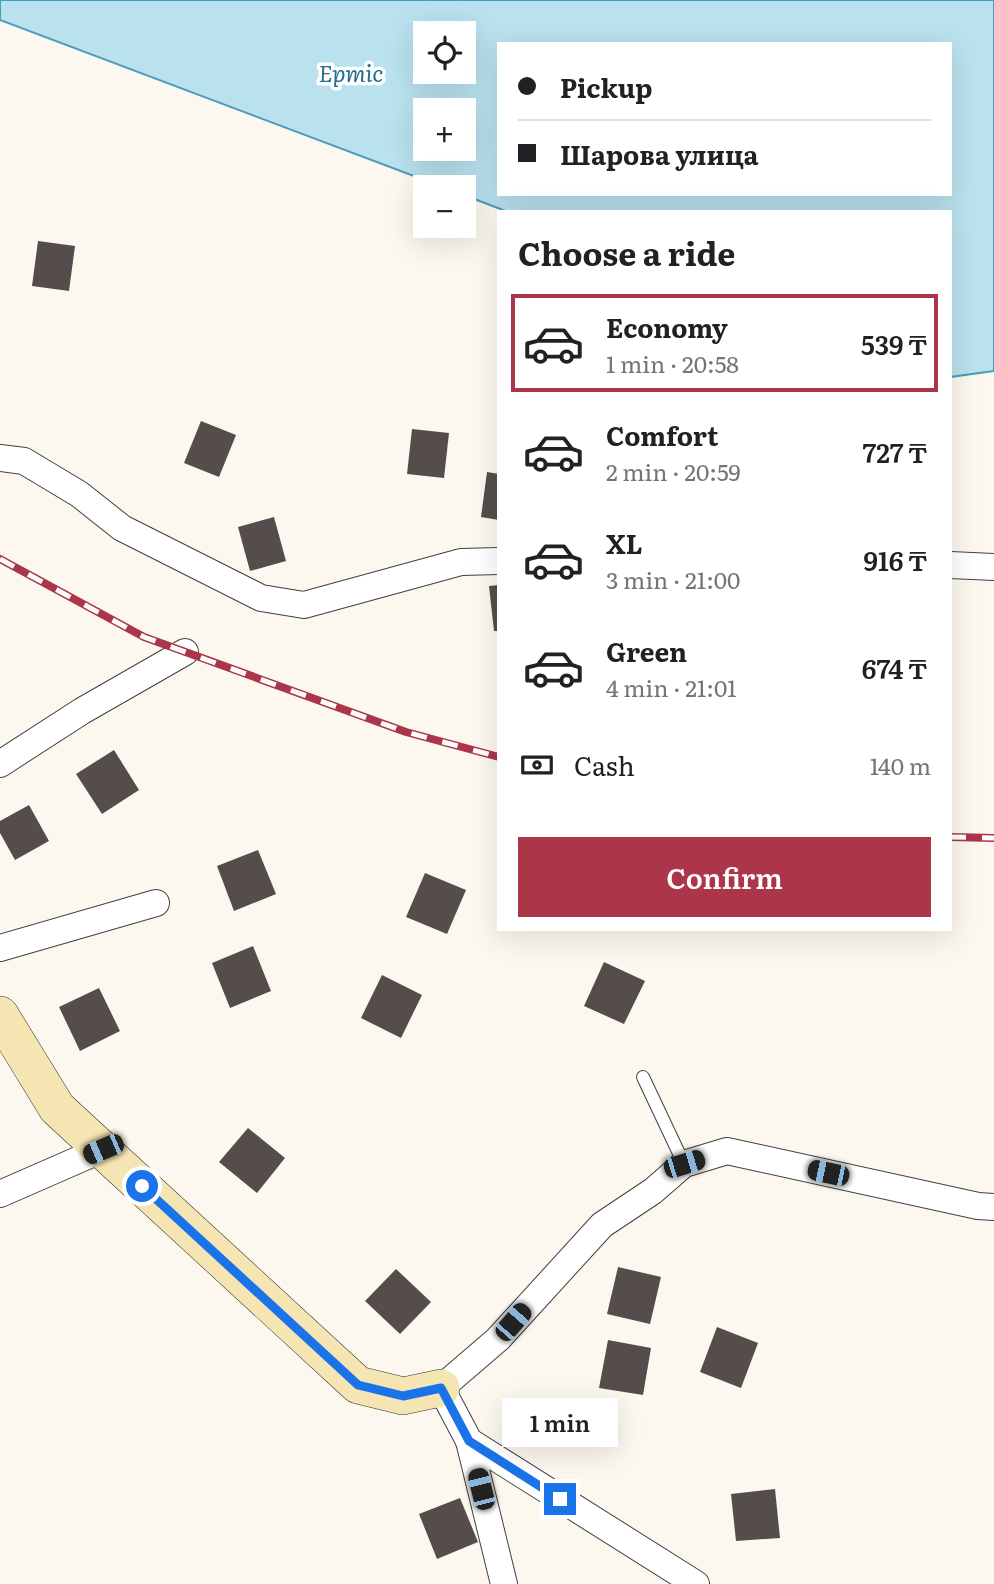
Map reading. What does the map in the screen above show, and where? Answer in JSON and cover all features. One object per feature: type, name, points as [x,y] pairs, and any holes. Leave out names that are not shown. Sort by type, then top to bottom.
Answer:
[{"type":"street","points":[[0,457],[24,461],[79,494],[122,528],[261,598],[304,604],[461,562],[497,561]]},
{"type":"street","points":[[952,565],[994,567]]},
{"type":"street","points":[[0,764],[82,711],[185,652]]},
{"type":"street","points":[[0,948],[156,903]]},
{"type":"street","points":[[0,1015],[57,1108],[358,1385],[403,1396],[441,1388],[498,1339],[602,1225],[653,1191],[684,1164],[727,1151],[978,1206],[994,1207]]},
{"type":"street","points":[[0,1194],[103,1149]]},
{"type":"street","points":[[441,1388],[469,1441],[504,1584]]},
{"type":"street","points":[[469,1441],[696,1584]]},
{"type":"lane","points":[[643,1077],[684,1164]]},
{"type":"water","name":"Ертіс","points":[[0,0],[994,0],[994,371],[952,377],[952,210],[503,210],[476,200],[476,175],[413,176],[0,20]]},
{"type":"building","points":[[38,241],[75,246],[69,291],[32,286]]},
{"type":"building","points":[[201,421],[236,435],[219,477],[184,463]]},
{"type":"building","points":[[412,429],[449,433],[444,478],[407,474]]},
{"type":"building","points":[[487,472],[497,474],[497,520],[481,517]]},
{"type":"building","points":[[274,517],[286,561],[250,571],[238,527]]},
{"type":"building","points":[[497,585],[497,631],[494,631],[489,586]]},
{"type":"building","points":[[114,750],[139,790],[102,814],[76,774]]},
{"type":"building","points":[[29,805],[49,841],[15,860],[0,833],[0,821]]},
{"type":"building","points":[[258,850],[276,894],[234,911],[217,866]]},
{"type":"building","points":[[425,873],[466,890],[447,934],[406,917]]},
{"type":"building","points":[[253,946],[271,991],[230,1008],[212,963]]},
{"type":"building","points":[[604,962],[645,981],[624,1024],[584,1006]]},
{"type":"building","points":[[382,975],[422,995],[401,1038],[361,1018]]},
{"type":"building","points":[[99,988],[120,1031],[80,1051],[59,1007]]},
{"type":"building","points":[[248,1128],[285,1158],[257,1193],[219,1162]]},
{"type":"building","points":[[618,1267],[661,1277],[650,1324],[607,1314]]},
{"type":"building","points":[[396,1269],[431,1302],[400,1334],[365,1301]]},
{"type":"building","points":[[717,1327],[758,1343],[741,1388],[700,1372]]},
{"type":"building","points":[[608,1340],[651,1348],[643,1395],[599,1388]]},
{"type":"building","points":[[775,1489],[780,1538],[736,1541],[731,1494]]},
{"type":"building","points":[[460,1498],[478,1542],[437,1559],[419,1514]]},
{"type":"railway","points":[[0,559],[144,637],[406,732],[497,756]]},
{"type":"railway","points":[[952,837],[994,838]]},
{"type":"route","points":[[142,1186],[358,1385],[403,1396],[441,1388],[469,1441],[560,1499]]}]
